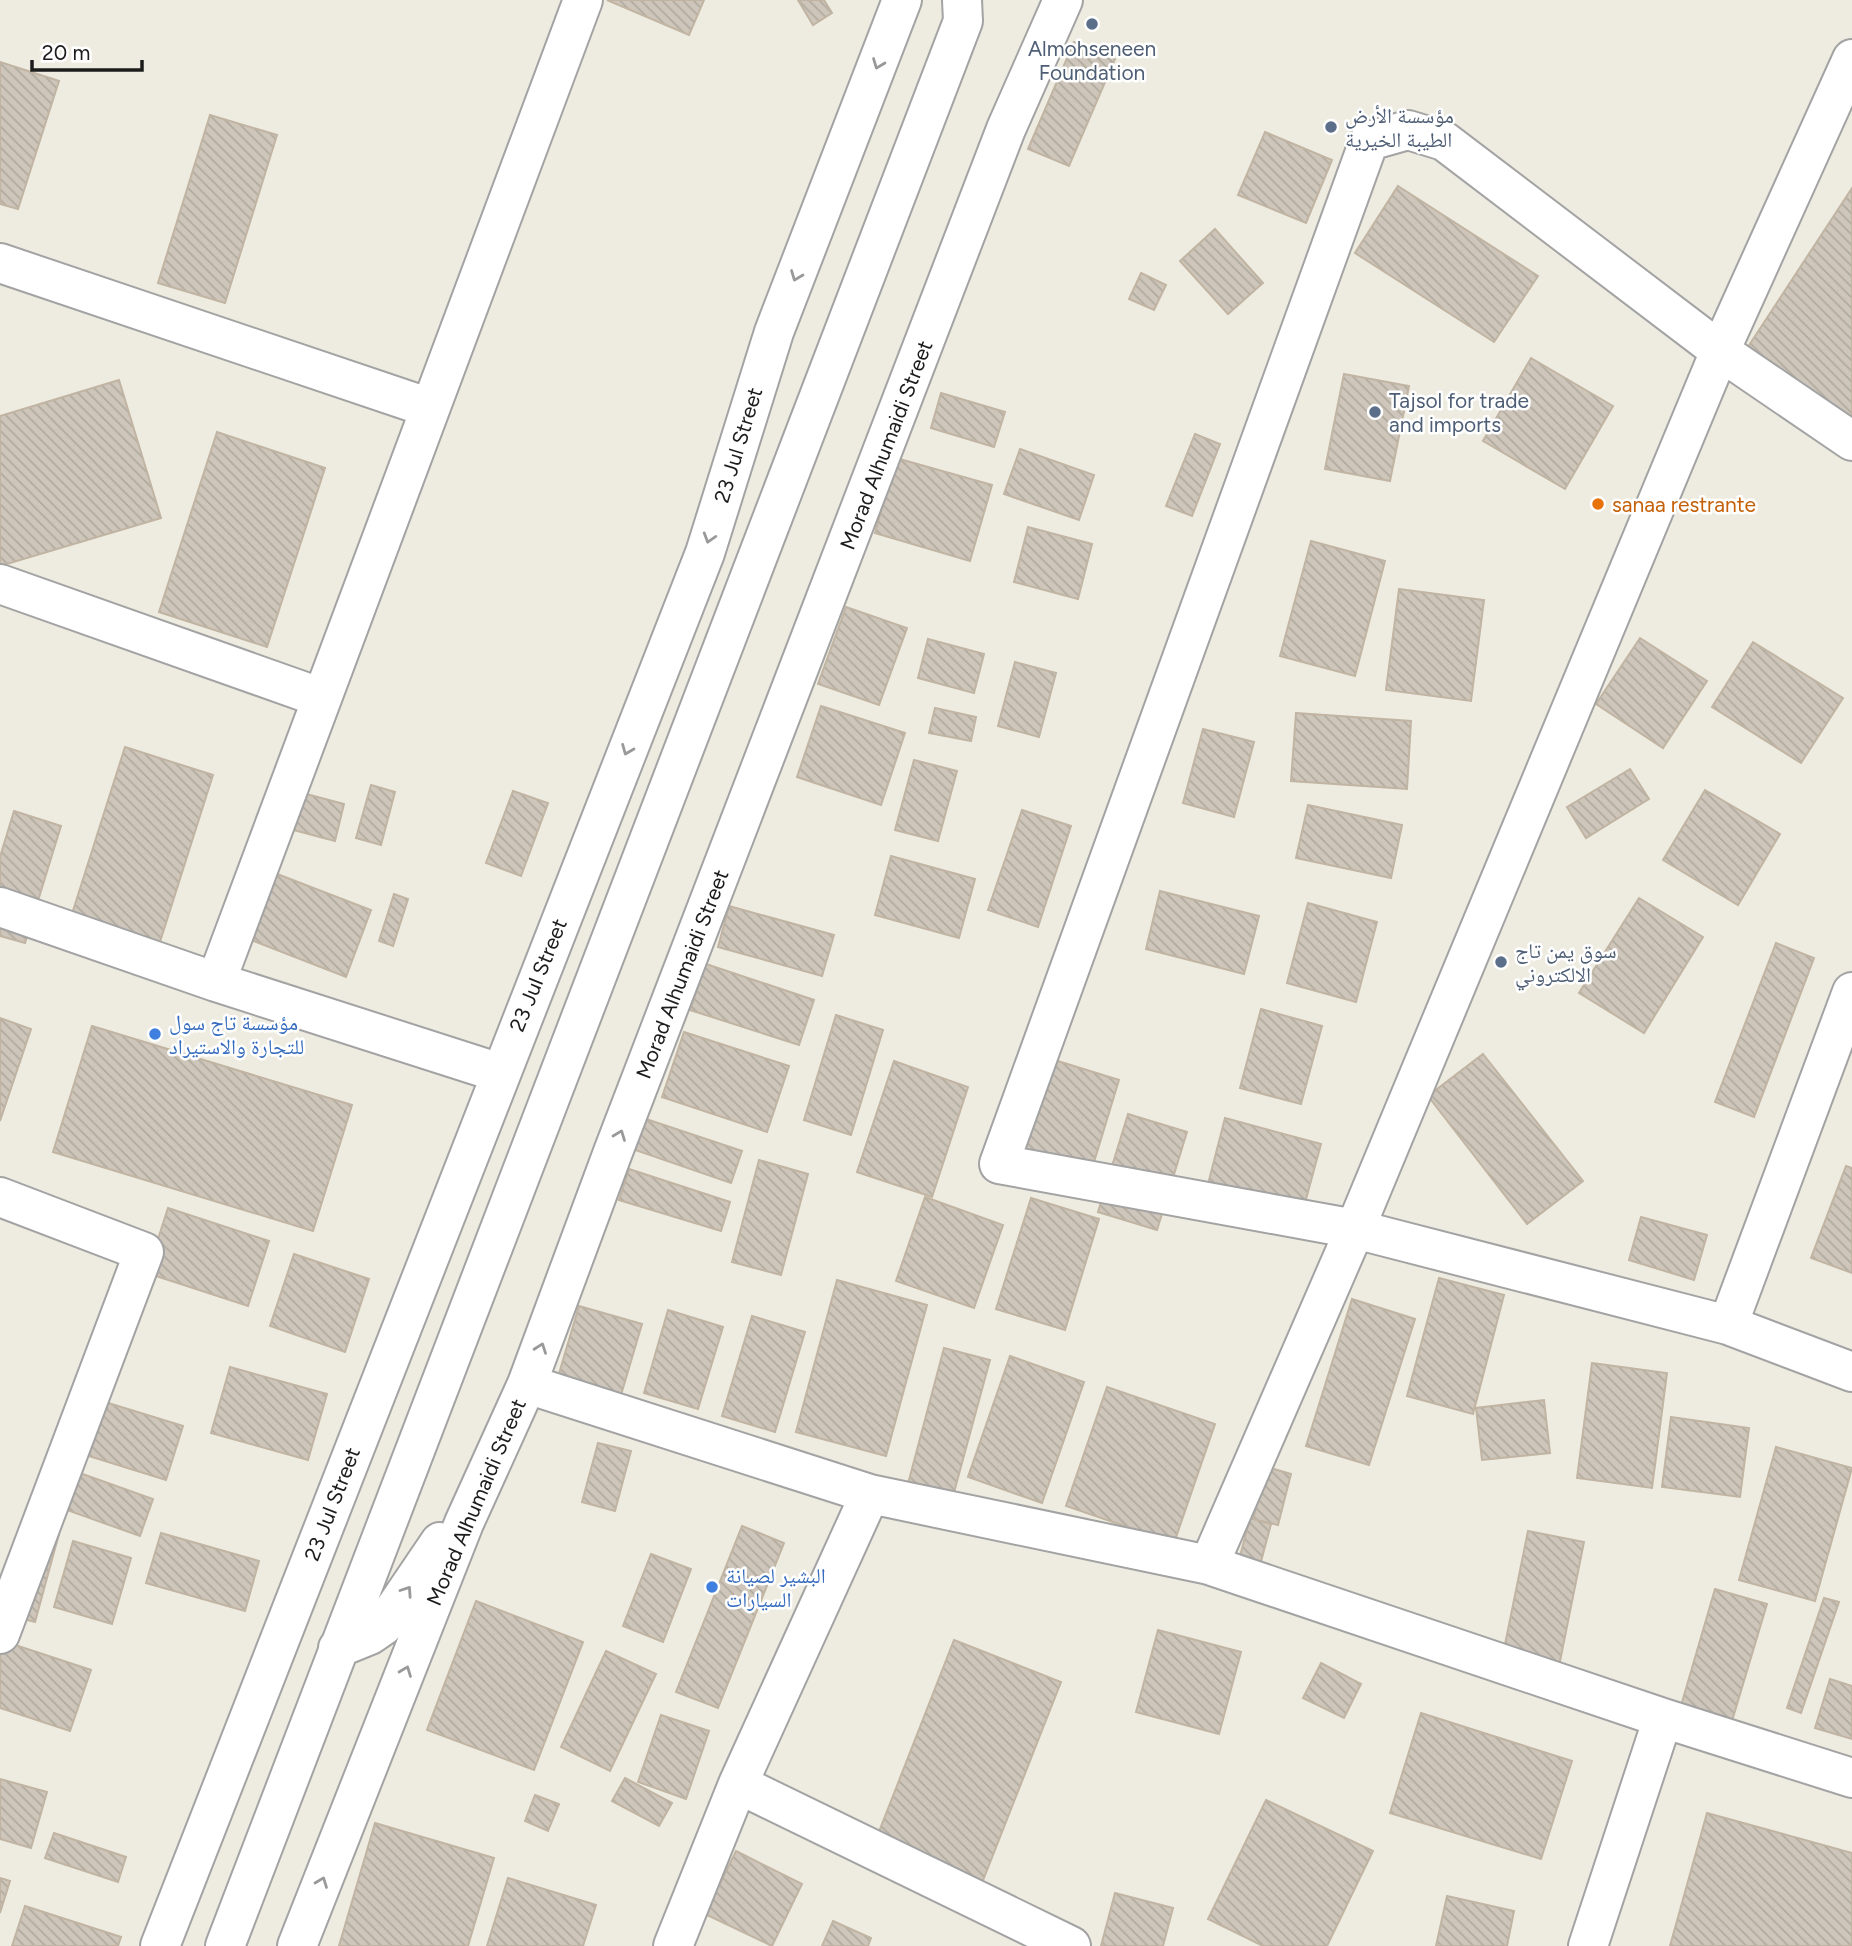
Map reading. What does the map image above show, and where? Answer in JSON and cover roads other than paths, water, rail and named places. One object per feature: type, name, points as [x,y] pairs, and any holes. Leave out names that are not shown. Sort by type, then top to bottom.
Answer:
[{"type":"street","points":[[216,982],[583,0]]},
{"type":"street","name":"23 Jul Street","points":[[160,1946],[705,553],[774,332],[902,0]]},
{"type":"street","name":"Morad Alhumaidi Street","points":[[297,1946],[464,1523],[527,1384],[613,1152],[1006,130],[1063,0]]},
{"type":"street","points":[[225,1946],[970,7]]},
{"type":"street","points":[[1209,1565],[1355,1229],[1720,351],[1852,59]]},
{"type":"street","points":[[1852,441],[1720,351],[1444,141],[1408,130],[1369,141],[999,1164],[1355,1229],[1728,1325],[1852,1372]]},
{"type":"street","points":[[0,263],[430,408]]},
{"type":"street","points":[[0,584],[322,698]]},
{"type":"street","points":[[0,907],[216,982],[500,1073]]},
{"type":"street","points":[[1728,1325],[1852,992]]},
{"type":"street","points":[[0,1197],[144,1252],[0,1634]]},
{"type":"street","points":[[527,1384],[870,1494],[1209,1565],[1663,1718],[1852,1778]]},
{"type":"street","points":[[673,1946],[738,1784],[870,1494]]},
{"type":"street","points":[[338,1648],[370,1635],[383,1626],[436,1546],[464,1523]]},
{"type":"street","points":[[1588,1946],[1663,1718]]},
{"type":"street","points":[[738,1784],[1071,1946]]},
{"type":"place","name":"Almohseneen Foundation","points":[[1092,24]]},
{"type":"place","name":"مؤسسة الأرض الطيبة الخيرية","points":[[1331,127]]},
{"type":"place","name":"Tajsol for trade and imports","points":[[1375,412]]},
{"type":"place","name":"sanaa restrante","points":[[1598,504]]},
{"type":"place","name":"سوق يمن تاج الالكتروني","points":[[1501,962]]},
{"type":"place","name":"مؤسسة تاج سول للتجارة والاستيراد","points":[[155,1034]]},
{"type":"place","name":"البشير لصيانة السيارات","points":[[712,1587]]}]
